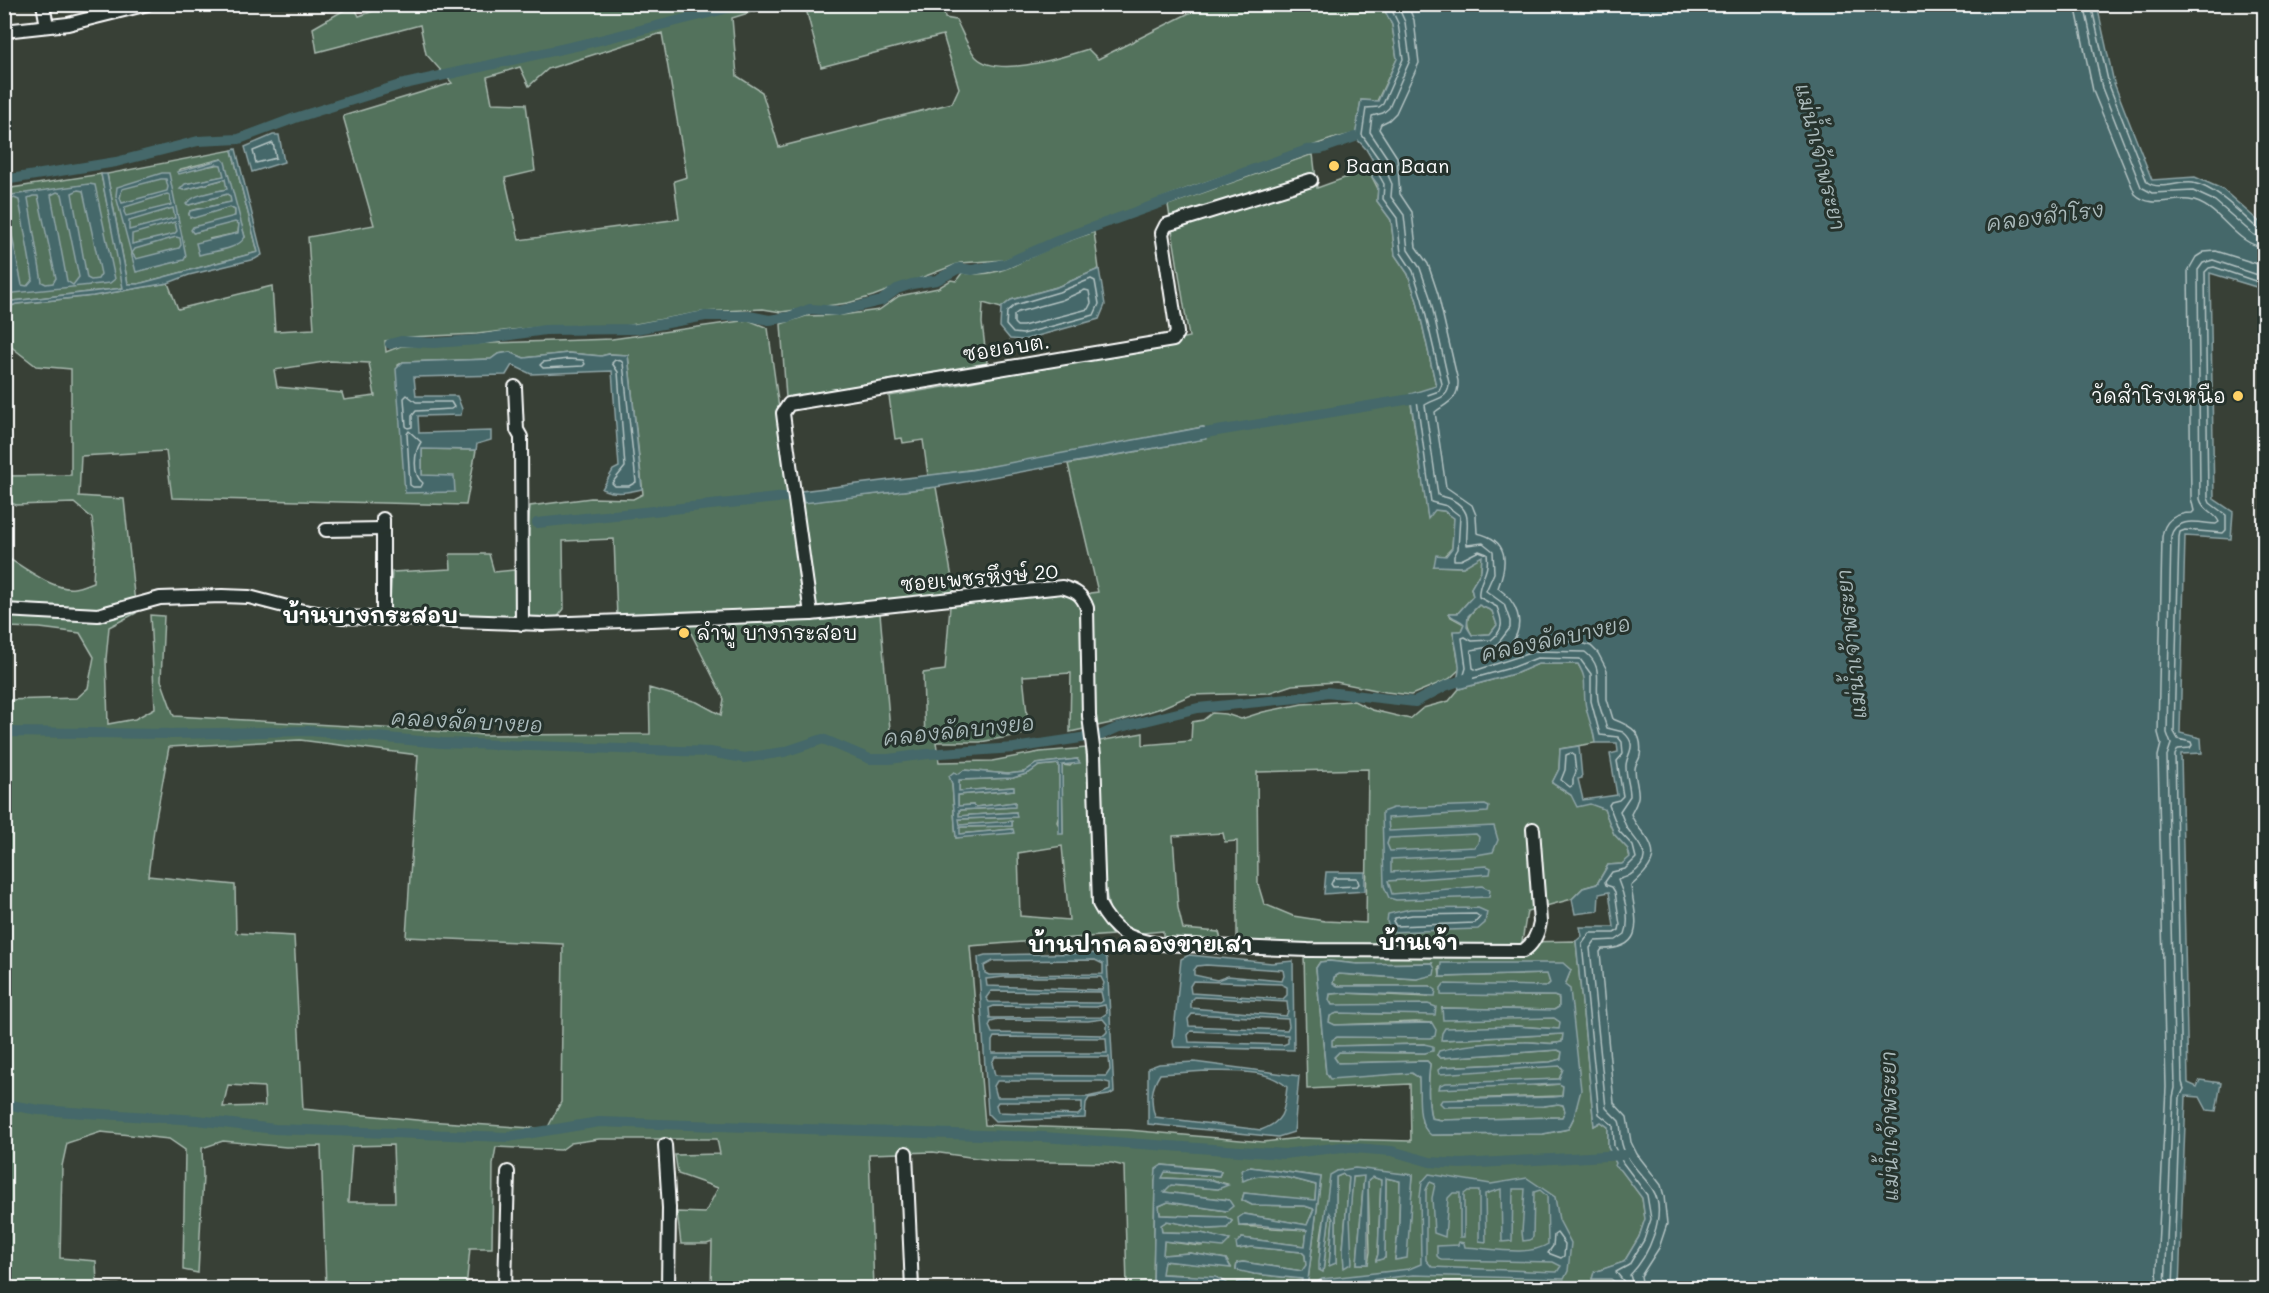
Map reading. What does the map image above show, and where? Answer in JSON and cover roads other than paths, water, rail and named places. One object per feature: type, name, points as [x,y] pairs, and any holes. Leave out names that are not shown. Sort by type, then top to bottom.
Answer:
[{"type":"street","points":[[43,4],[47,26]]},
{"type":"street","points":[[4,31],[68,24],[148,4]]},
{"type":"street","name":"ซอยอบต.","points":[[812,614],[783,412],[789,404],[1173,340],[1178,333],[1162,232],[1166,225],[1311,180]]},
{"type":"street","points":[[515,387],[521,461],[522,624]]},
{"type":"street","points":[[326,530],[383,524],[383,619]]},
{"type":"street","name":"ซอยเพชรหึงษ์ 20","points":[[4,610],[98,615],[160,598],[222,596],[249,597],[303,611],[343,617],[522,624],[621,622],[812,614],[1062,587],[1076,591],[1084,598],[1087,608],[1089,716],[1094,755],[1099,904],[1106,918],[1121,932],[1139,941],[1160,944],[1308,950],[1523,951],[1530,947],[1540,922],[1533,829]]},
{"type":"street","points":[[665,1145],[669,1208],[668,1288]]},
{"type":"street","points":[[906,1153],[912,1288]]},
{"type":"street","points":[[505,1288],[508,1172]]},
{"type":"water","points":[[1382,5],[2097,5],[2114,83],[2152,180],[2195,177],[2222,189],[2264,226],[2264,294],[2256,287],[2210,273],[2214,499],[2233,512],[2231,539],[2185,536],[2180,733],[2201,738],[2202,753],[2181,754],[2188,1083],[2197,1087],[2200,1080],[2221,1083],[2216,1111],[2207,1110],[2200,1097],[2186,1096],[2179,1288],[1623,1288],[1611,1279],[1592,1279],[1594,1272],[1624,1262],[1639,1237],[1645,1219],[1642,1198],[1621,1170],[1615,1166],[1616,1163],[1608,1147],[1608,1127],[1601,1122],[1594,1126],[1576,941],[1582,936],[1580,927],[1614,927],[1609,892],[1599,894],[1598,911],[1575,914],[1572,899],[1583,888],[1597,884],[1608,865],[1622,864],[1630,857],[1628,849],[1614,834],[1604,809],[1590,804],[1577,807],[1571,795],[1552,783],[1559,769],[1560,749],[1579,746],[1582,778],[1578,779],[1583,800],[1617,795],[1610,754],[1618,752],[1617,743],[1595,743],[1586,706],[1584,679],[1578,664],[1538,664],[1517,673],[1459,689],[1457,681],[1459,665],[1453,631],[1461,631],[1464,624],[1449,613],[1458,613],[1473,596],[1471,588],[1481,571],[1482,556],[1463,567],[1434,566],[1436,555],[1446,556],[1452,548],[1454,518],[1444,511],[1435,510],[1428,519],[1410,394],[1436,386],[1417,301],[1408,274],[1395,255],[1391,220],[1377,201],[1378,185],[1372,177],[1375,164],[1355,137],[1361,100],[1378,101],[1397,59],[1392,25]],"holes":[[[1479,605],[1492,611],[1497,625],[1490,634],[1472,635],[1467,627],[1468,616]]]},
{"type":"water","points":[[273,135],[279,135],[284,162],[252,172],[245,147]]},
{"type":"water","points":[[236,149],[262,255],[255,259],[189,275],[168,283],[93,296],[16,304],[5,309],[5,302],[123,288],[101,174],[107,174],[128,284],[138,284],[258,252],[232,150]]},
{"type":"water","points":[[222,159],[225,162],[245,237],[237,245],[199,255],[196,243],[238,233],[239,224],[235,222],[193,233],[191,230],[193,227],[235,216],[235,210],[230,207],[194,218],[190,217],[190,211],[231,202],[230,196],[227,194],[186,204],[200,195],[227,189],[225,179],[184,190],[180,189],[185,184],[224,176],[221,165],[216,164],[179,174],[177,172]]},
{"type":"water","points":[[162,173],[169,173],[186,256],[184,260],[136,272],[116,196],[117,187]],"holes":[[[161,179],[166,179],[168,187],[167,191],[122,203],[120,198],[122,189]],[[167,194],[170,195],[171,205],[126,216],[125,207]],[[173,208],[175,218],[129,230],[129,221]],[[175,222],[177,231],[174,234],[132,244],[132,234]],[[176,237],[180,238],[179,248],[136,259],[132,253],[135,249]]]},
{"type":"water","points":[[95,185],[115,279],[110,283],[5,294],[5,287],[10,287],[11,283],[5,247],[5,196]],"holes":[[[78,190],[83,191],[101,274],[98,279],[87,278],[72,193]],[[57,192],[62,194],[79,277],[73,285],[67,281],[51,195]],[[38,196],[56,278],[53,283],[42,282],[28,198]],[[14,198],[19,200],[33,279],[27,286],[22,285],[6,206],[8,201]]]},
{"type":"water","points":[[1099,269],[1105,305],[1099,319],[1023,340],[1010,339],[1000,327],[1001,308],[1011,300],[1057,287]]},
{"type":"water","points":[[510,352],[524,358],[568,353],[601,356],[628,355],[642,489],[617,492],[602,489],[613,470],[619,467],[612,371],[531,374],[512,365],[506,375],[414,377],[416,396],[457,396],[462,409],[461,415],[418,416],[419,433],[491,431],[491,440],[477,444],[476,450],[422,449],[422,475],[454,476],[455,492],[405,493],[396,369],[403,362],[491,359],[498,354]]},
{"type":"water","points":[[1204,427],[1206,439],[936,487],[804,503],[801,491],[971,470]]},
{"type":"water","points":[[1077,759],[1080,763],[1062,765],[1063,834],[1059,834],[1059,764],[1039,766],[1029,773],[1013,778],[959,780],[959,791],[1014,787],[1014,790],[958,795],[958,806],[973,805],[976,807],[1015,802],[1015,807],[959,810],[959,816],[1016,812],[1017,817],[959,819],[960,825],[1012,821],[1012,826],[960,827],[960,834],[1013,829],[1014,833],[956,838],[952,784],[949,776],[954,772],[958,774],[964,770],[1008,774],[1024,772],[1036,764]]},
{"type":"water","points":[[1485,805],[1489,807],[1488,812],[1388,818],[1389,831],[1494,826],[1498,840],[1493,852],[1476,855],[1391,859],[1391,872],[1487,866],[1491,868],[1490,874],[1388,881],[1392,894],[1482,886],[1490,890],[1489,897],[1396,900],[1389,898],[1384,886],[1382,812],[1393,808]],"holes":[[[1476,834],[1479,837],[1475,847],[1390,851],[1387,844],[1389,838]]]},
{"type":"water","points":[[1326,872],[1365,872],[1365,891],[1324,894]]},
{"type":"water","points":[[1478,908],[1487,912],[1485,923],[1478,929],[1390,932],[1387,921],[1388,914],[1410,909]]},
{"type":"water","points":[[1104,953],[1107,959],[1114,1092],[1089,1098],[1086,1103],[1085,1118],[995,1121],[988,1114],[978,957]],"holes":[[[1095,960],[1103,964],[1103,974],[989,975],[985,973],[984,966],[993,961]],[[1004,977],[1101,977],[1104,983],[1102,990],[987,986],[986,979]],[[991,991],[1101,992],[1103,1001],[1100,1003],[989,1002],[986,998]],[[1105,1005],[1107,1013],[1101,1017],[990,1018],[989,1008],[994,1006],[1096,1007]],[[1103,1019],[1107,1024],[1107,1032],[1104,1035],[992,1033],[989,1026],[991,1022],[998,1020],[1088,1021]],[[994,1037],[1106,1038],[1107,1053],[992,1053]],[[995,1057],[1109,1057],[1110,1070],[1106,1076],[995,1075],[992,1063]],[[997,1081],[1102,1081],[1110,1083],[1110,1090],[1087,1097],[997,1097],[994,1086]],[[998,1102],[1082,1102],[1082,1111],[1078,1115],[998,1112],[996,1105]]]},
{"type":"water","points":[[1189,955],[1272,963],[1293,961],[1294,1050],[1174,1047],[1181,959]],"holes":[[[1197,966],[1283,970],[1284,976],[1282,981],[1228,976],[1217,980],[1194,975]],[[1193,981],[1281,984],[1287,987],[1287,995],[1283,999],[1191,993],[1190,986]],[[1195,997],[1287,1002],[1288,1011],[1286,1016],[1191,1008],[1191,1001]],[[1192,1014],[1288,1019],[1289,1026],[1287,1030],[1189,1026],[1188,1019]],[[1191,1031],[1288,1035],[1288,1043],[1283,1045],[1189,1042],[1188,1035]]]},
{"type":"water","points":[[1320,962],[1357,964],[1432,963],[1435,969],[1434,975],[1417,979],[1339,974],[1334,977],[1333,983],[1338,986],[1430,986],[1436,990],[1435,996],[1344,993],[1330,994],[1329,1000],[1332,1005],[1428,1004],[1436,1007],[1435,1015],[1337,1013],[1330,1016],[1329,1022],[1335,1025],[1432,1023],[1436,1030],[1435,1036],[1430,1038],[1337,1037],[1332,1040],[1332,1046],[1424,1044],[1433,1046],[1433,1051],[1425,1053],[1339,1052],[1334,1057],[1338,1063],[1427,1061],[1430,1064],[1428,1091],[1431,1118],[1441,1120],[1562,1117],[1565,1111],[1563,1105],[1558,1104],[1444,1107],[1440,1103],[1442,1100],[1562,1096],[1563,1086],[1559,1084],[1439,1089],[1440,1085],[1446,1083],[1559,1079],[1563,1069],[1560,1066],[1439,1074],[1438,1070],[1442,1067],[1550,1062],[1561,1059],[1562,1052],[1558,1050],[1440,1058],[1437,1055],[1439,1051],[1481,1044],[1557,1043],[1562,1042],[1563,1034],[1441,1040],[1445,1028],[1515,1026],[1559,1029],[1560,1022],[1554,1018],[1443,1020],[1442,1008],[1554,1010],[1559,1007],[1559,998],[1554,996],[1441,995],[1441,988],[1444,984],[1547,986],[1550,983],[1547,974],[1440,977],[1441,963],[1563,963],[1571,970],[1565,985],[1570,989],[1581,1090],[1574,1117],[1568,1129],[1543,1134],[1431,1135],[1426,1130],[1421,1117],[1419,1078],[1412,1073],[1330,1079],[1326,1073],[1316,968]]},
{"type":"water","points":[[1194,1062],[1299,1076],[1294,1132],[1278,1137],[1148,1124],[1148,1068],[1159,1064]],"holes":[[[1238,1071],[1259,1074],[1279,1081],[1287,1087],[1284,1108],[1279,1119],[1261,1130],[1155,1117],[1152,1095],[1160,1074]]]},
{"type":"water","points":[[1162,1165],[1221,1171],[1219,1176],[1165,1172],[1162,1178],[1212,1180],[1228,1185],[1218,1189],[1171,1185],[1164,1192],[1229,1200],[1233,1206],[1227,1211],[1168,1202],[1159,1206],[1160,1215],[1226,1217],[1232,1221],[1227,1228],[1209,1229],[1167,1221],[1161,1225],[1162,1232],[1201,1233],[1230,1240],[1223,1247],[1164,1241],[1163,1255],[1190,1253],[1226,1259],[1231,1268],[1164,1261],[1162,1274],[1216,1277],[1227,1283],[1225,1288],[1170,1281],[1164,1282],[1163,1288],[1153,1288],[1155,1181],[1156,1169]]},
{"type":"water","points":[[1250,1167],[1321,1177],[1307,1288],[1301,1288],[1302,1279],[1236,1270],[1237,1263],[1243,1262],[1302,1271],[1306,1265],[1305,1255],[1302,1252],[1251,1247],[1237,1249],[1236,1243],[1242,1238],[1305,1246],[1307,1230],[1256,1225],[1239,1226],[1238,1218],[1244,1214],[1307,1225],[1314,1209],[1305,1206],[1252,1205],[1242,1200],[1244,1193],[1315,1200],[1316,1185],[1298,1180],[1279,1176],[1261,1176],[1243,1181],[1241,1170]]},
{"type":"water","points":[[1355,1168],[1413,1175],[1407,1258],[1395,1260],[1400,1181],[1386,1178],[1385,1258],[1376,1261],[1381,1180],[1373,1177],[1368,1181],[1368,1264],[1357,1264],[1364,1176],[1353,1177],[1350,1216],[1352,1263],[1344,1268],[1343,1250],[1349,1178],[1343,1174],[1336,1177],[1336,1263],[1329,1266],[1333,1219],[1330,1213],[1323,1272],[1319,1270],[1319,1261],[1330,1175],[1337,1171]]},
{"type":"water","points":[[1429,1174],[1491,1184],[1527,1178],[1555,1197],[1559,1220],[1571,1243],[1568,1271],[1564,1279],[1413,1275],[1314,1288],[1314,1284],[1322,1279],[1409,1269],[1421,1264],[1420,1197],[1422,1182]],"holes":[[[1430,1182],[1435,1184],[1432,1198],[1434,1233],[1445,1237],[1448,1198],[1453,1193],[1460,1193],[1460,1237],[1464,1237],[1464,1194],[1468,1191],[1479,1191],[1479,1241],[1486,1242],[1485,1194],[1501,1189],[1502,1242],[1512,1241],[1513,1189],[1525,1189],[1523,1241],[1533,1237],[1534,1192],[1540,1190],[1547,1196],[1548,1244],[1530,1250],[1508,1251],[1465,1247],[1464,1243],[1459,1242],[1458,1245],[1437,1246],[1437,1256],[1441,1260],[1553,1262],[1561,1266],[1557,1272],[1432,1267],[1426,1260],[1426,1190]]]},
{"type":"water","points":[[1238,1282],[1248,1282],[1269,1288],[1236,1288]]},
{"type":"waterway","points":[[4,180],[116,162],[198,141],[239,139],[295,118],[400,85],[584,44],[745,4]]},
{"type":"waterway","points":[[390,344],[401,341],[433,343],[477,340],[545,330],[636,329],[705,316],[749,316],[769,320],[789,317],[810,309],[839,311],[881,301],[897,289],[937,280],[959,268],[972,270],[1005,264],[1066,237],[1307,150],[1321,149],[1355,137]]},
{"type":"waterway","points":[[1193,435],[1423,397]]},
{"type":"waterway","points":[[537,523],[787,497]]},
{"type":"waterway","name":"คลองลัดบางยอ","points":[[4,732],[172,734],[310,731],[442,743],[710,752],[744,758],[784,752],[823,739],[870,759],[889,759],[1014,748],[1101,735],[1117,728],[1198,708],[1298,698],[1327,692],[1415,702],[1445,686],[1468,678]]},
{"type":"waterway","points":[[4,1104],[39,1110],[197,1120],[275,1129],[508,1137],[599,1122],[1043,1137],[1284,1154],[1342,1147],[1392,1151],[1430,1162],[1461,1164],[1624,1155]]},
{"type":"place","name":"Baan Baan","points":[[1334,166]]},
{"type":"place","name":"วัดสำโรงเหนือ","points":[[2238,396]]},
{"type":"place","name":"ลำพู บางกระสอบ","points":[[684,633]]},
{"type":"district","name":"บ้านบางกระสอบ","points":[[370,615]]},
{"type":"district","name":"บ้านเจ้า","points":[[1418,942]]},
{"type":"district","name":"บ้านปากคลองขายเสา","points":[[1140,944]]},
{"type":"water label","name":"แม่น้ำเจ้าพระยา","points":[[1820,157]]},
{"type":"water label","name":"คลองสำโรง","points":[[2045,217]]},
{"type":"water label","name":"แม่น้ำเจ้าพระยา","points":[[1852,644]]},
{"type":"water label","name":"แม่น้ำเจ้าพระยา","points":[[1890,1126]]}]
